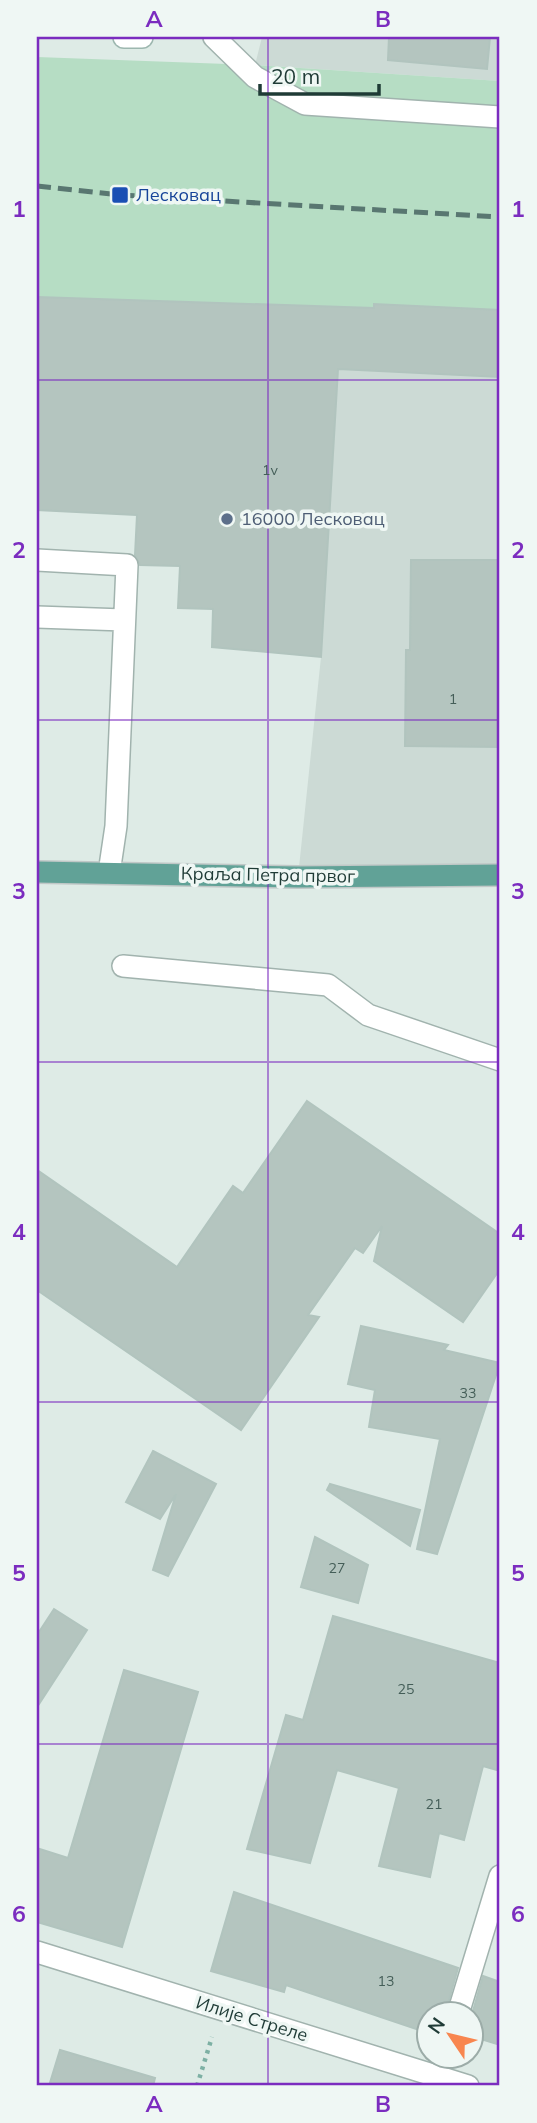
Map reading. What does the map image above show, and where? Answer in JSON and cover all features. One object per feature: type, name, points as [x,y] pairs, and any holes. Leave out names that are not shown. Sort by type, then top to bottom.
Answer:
[{"type":"main road","name":"Краља Петра првог","points":[[37,872],[298,877],[500,875]]},
{"type":"street","points":[[124,37],[142,37]]},
{"type":"street","points":[[214,37],[255,77],[305,104],[500,117]]},
{"type":"street","points":[[37,560],[127,565],[116,826],[109,873]]},
{"type":"street","points":[[37,617],[124,620]]},
{"type":"street","points":[[123,966],[328,985],[368,1015],[500,1060]]},
{"type":"street","points":[[462,2000],[500,1876]]},
{"type":"street","name":"Илије Стреле","points":[[37,1952],[220,2009],[414,2059]]},
{"type":"street","name":"Илије Стреле","points":[[447,2070],[468,2086]]},
{"type":"path","points":[[197,2086],[220,2009]]},
{"type":"shaded area","points":[[262,37],[500,37],[500,81],[255,65]]},
{"type":"shaded area","points":[[342,307],[500,316],[500,875],[298,877],[321,657]]},
{"type":"green space","points":[[37,57],[254,65],[500,81],[500,316],[342,307],[37,297]]},
{"type":"building","points":[[389,37],[490,37],[487,69],[388,60]]},
{"type":"building","points":[[37,297],[374,308],[374,304],[500,310],[500,377],[338,369],[321,657],[212,647],[213,609],[178,608],[180,566],[140,565],[135,555],[137,515],[37,510]]},
{"type":"building","points":[[411,560],[500,560],[500,747],[405,746]]},
{"type":"building","points":[[307,1101],[500,1234],[500,1269],[463,1322],[374,1261],[382,1226],[363,1253],[355,1248],[308,1315],[319,1317],[241,1430],[37,1290],[37,1170],[177,1267],[233,1186],[243,1193]]},
{"type":"building","points":[[361,1326],[448,1345],[444,1350],[500,1363],[437,1554],[417,1549],[440,1439],[369,1427],[375,1390],[348,1384]]},
{"type":"building","points":[[153,1451],[216,1484],[168,1576],[153,1570],[176,1494],[160,1519],[126,1502]]},
{"type":"building","points":[[330,1484],[420,1510],[410,1546],[327,1490]]},
{"type":"building","points":[[315,1537],[368,1565],[358,1603],[301,1587]]},
{"type":"building","points":[[54,1609],[87,1630],[37,1707],[37,1635]]},
{"type":"building","points":[[333,1616],[500,1663],[500,1771],[483,1766],[464,1840],[439,1833],[430,1877],[379,1866],[399,1788],[337,1770],[310,1863],[247,1849],[286,1715],[303,1720]]},
{"type":"building","points":[[124,1670],[198,1692],[122,1947],[37,1922],[37,1848],[68,1858]]},
{"type":"building","points":[[234,1892],[458,1968],[449,2000],[414,2000],[414,2028],[286,1985],[284,1992],[211,1971]]},
{"type":"building","points":[[483,1976],[500,1982],[500,2045],[484,2040],[484,2000],[476,2000]]},
{"type":"building","points":[[60,2050],[155,2078],[153,2086],[49,2086]]},
{"type":"railway","points":[[37,186],[120,195],[500,217]]},
{"type":"place","name":"Лесковац","points":[[120,195]]},
{"type":"place","name":"16000 Лесковац","points":[[227,519]]}]
